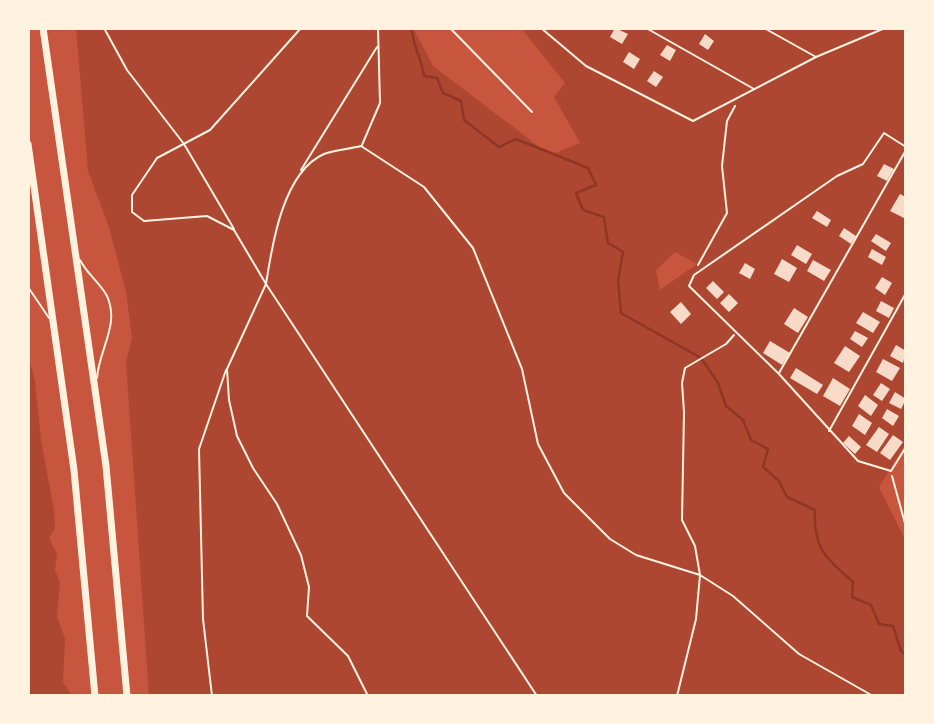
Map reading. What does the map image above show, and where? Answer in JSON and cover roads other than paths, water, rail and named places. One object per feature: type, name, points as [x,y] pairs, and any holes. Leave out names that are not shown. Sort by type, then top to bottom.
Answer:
[{"type":"highway","points":[[43,28],[96,393],[118,583],[127,696]]},
{"type":"highway","points":[[28,144],[83,548],[95,696]]},
{"type":"lane","points":[[541,28],[586,66],[693,121],[816,57],[884,28]]},
{"type":"lane","points":[[646,28],[755,89]]},
{"type":"lane","points":[[765,28],[816,57]]},
{"type":"lane","points":[[779,374],[906,148],[884,133],[863,164],[838,176],[694,275],[689,286],[779,374],[858,461],[891,471],[906,447]]},
{"type":"lane","points":[[28,190],[32,174]]},
{"type":"lane","points":[[76,254],[88,276],[106,293],[110,306],[111,332],[99,361],[96,393]]},
{"type":"lane","points":[[28,287],[41,303],[54,327]]},
{"type":"lane","points":[[829,432],[906,293]]},
{"type":"waterway","points":[[412,28],[424,76],[437,78],[443,93],[461,101],[464,120],[499,147],[516,139],[588,168],[596,185],[576,193],[583,210],[604,217],[608,243],[623,252],[618,281],[621,313],[701,358],[718,383],[726,406],[743,420],[751,440],[768,449],[763,467],[779,481],[787,497],[815,510],[819,544],[835,566],[853,582],[852,597],[871,605],[879,624],[893,626],[901,651],[906,655]]}]
